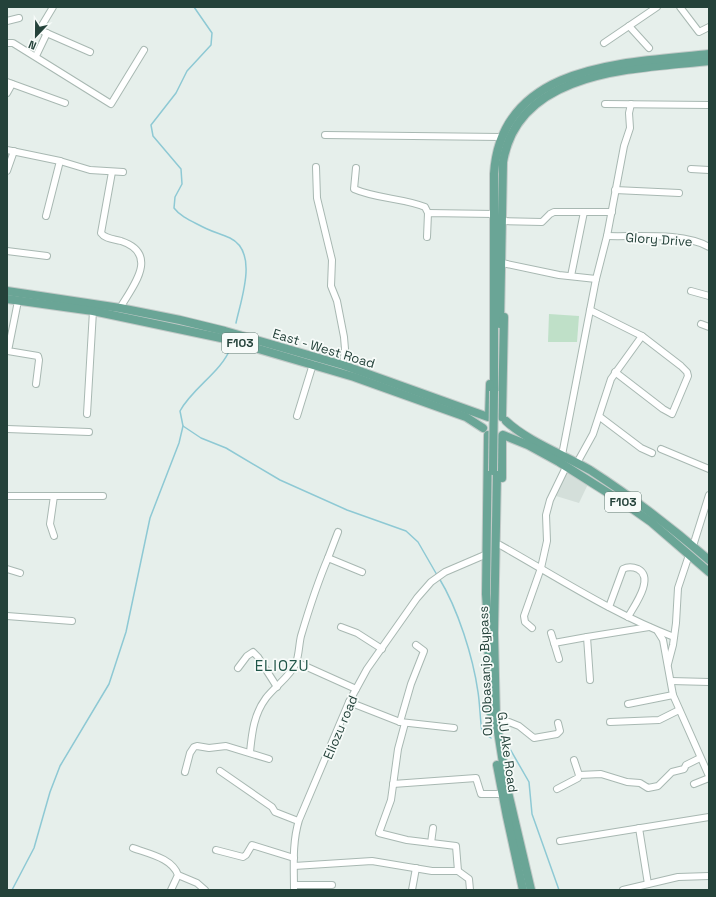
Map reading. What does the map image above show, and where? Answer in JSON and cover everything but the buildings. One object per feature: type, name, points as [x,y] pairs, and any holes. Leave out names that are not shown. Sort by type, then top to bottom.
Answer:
[{"type":"main road","points":[[491,632],[499,594],[503,435],[507,428],[504,419],[504,298],[502,263],[498,254],[494,214],[495,157],[501,137],[507,124],[522,105],[542,89],[566,77],[619,65],[709,54]]},
{"type":"main road","points":[[491,632],[487,554],[484,421],[489,416],[491,296],[503,221],[502,173],[505,151],[512,130],[518,121],[535,104],[556,90],[577,82],[646,69],[709,61]]},
{"type":"main road","name":"Olu Obasanjo Bypass","points":[[498,254],[491,632],[497,723],[507,788],[531,890]]},
{"type":"main road","name":"East - West Road","points":[[7,291],[120,308],[187,322],[343,365],[489,416]]},
{"type":"main road","name":"East - West Road","points":[[7,299],[93,312],[221,338],[313,364],[466,417],[485,431]]},
{"type":"main road","points":[[474,412],[486,404],[490,399]]},
{"type":"main road","name":"F103","points":[[489,416],[495,414],[504,419],[522,432],[577,463],[646,508],[709,560]]},
{"type":"main road","name":"F103","points":[[485,431],[496,438],[503,435],[528,445],[566,466],[651,522],[709,572]]},
{"type":"main road","name":"G.U Ake Road","points":[[491,632],[489,698],[502,794],[523,890]]},
{"type":"street","points":[[53,7],[41,27],[42,31],[90,52]]},
{"type":"street","points":[[604,43],[657,7]]},
{"type":"street","points":[[680,7],[699,32],[709,27]]},
{"type":"street","points":[[7,22],[19,18]]},
{"type":"street","points":[[629,26],[649,48]]},
{"type":"street","points":[[36,56],[47,33]]},
{"type":"street","points":[[8,41],[36,56],[112,104],[144,50]]},
{"type":"street","points":[[7,93],[9,83],[65,103]]},
{"type":"street","points":[[605,104],[709,105]]},
{"type":"street","points":[[562,455],[596,279],[607,236],[624,146],[630,128],[630,104]]},
{"type":"street","points":[[325,135],[501,137]]},
{"type":"street","points":[[7,150],[60,161],[90,170],[123,172]]},
{"type":"street","points":[[7,171],[14,151]]},
{"type":"street","points":[[46,216],[60,161]]},
{"type":"street","points":[[316,167],[317,198],[332,260],[331,286],[337,301],[344,337],[345,349],[343,365]]},
{"type":"street","points":[[356,168],[354,189],[425,207],[428,213],[427,237]]},
{"type":"street","points":[[691,169],[709,170]]},
{"type":"street","points":[[112,172],[101,233],[135,248],[140,257],[142,270],[120,308]]},
{"type":"street","points":[[615,190],[679,193]]},
{"type":"street","points":[[503,221],[542,222],[554,212],[612,212]]},
{"type":"street","points":[[571,276],[584,212]]},
{"type":"street","points":[[428,213],[494,214]]},
{"type":"street","name":"Glory Drive","points":[[607,236],[684,238],[708,246]]},
{"type":"street","points":[[708,246],[709,238]]},
{"type":"street","points":[[7,251],[47,256]]},
{"type":"street","points":[[502,263],[571,276],[596,279]]},
{"type":"street","points":[[691,291],[709,296]]},
{"type":"street","points":[[18,301],[8,351],[38,356],[39,360],[36,384]]},
{"type":"street","points":[[590,310],[642,336],[687,372],[688,376],[674,414],[672,414],[663,409],[615,372]]},
{"type":"street","points":[[87,414],[93,312]]},
{"type":"street","points":[[701,324],[709,327]]},
{"type":"street","points":[[577,463],[593,434],[600,417],[611,379],[642,336]]},
{"type":"street","points":[[297,416],[313,364]]},
{"type":"street","points":[[600,417],[641,448],[652,453]]},
{"type":"street","points":[[7,429],[89,432]]},
{"type":"street","points":[[662,449],[709,469]]},
{"type":"street","points":[[532,628],[525,622],[524,616],[540,568],[547,541],[546,515],[550,500],[566,466]]},
{"type":"street","points":[[692,546],[709,495]]},
{"type":"street","points":[[7,496],[103,496]]},
{"type":"street","points":[[54,496],[50,524],[54,536]]},
{"type":"street","points":[[250,752],[252,728],[257,715],[266,698],[292,670],[296,662],[299,643],[311,602],[338,532]]},
{"type":"street","points":[[500,545],[628,617],[658,632],[674,637]]},
{"type":"street","name":"Eliozu road","points":[[294,888],[295,833],[298,821],[356,689],[417,598],[431,582],[445,572],[487,554]]},
{"type":"street","points":[[668,665],[674,637],[678,588],[689,555]]},
{"type":"street","points":[[328,558],[362,572]]},
{"type":"street","points":[[610,607],[623,569],[629,567],[638,569],[643,574],[645,583],[628,617]]},
{"type":"street","points":[[7,569],[20,573]]},
{"type":"street","points":[[7,616],[72,621]]},
{"type":"street","points":[[341,627],[357,633],[382,649]]},
{"type":"street","points":[[554,643],[649,627]]},
{"type":"street","points":[[658,632],[663,640],[673,695],[709,777],[694,784]]},
{"type":"street","points":[[551,633],[559,659]]},
{"type":"street","points":[[587,638],[590,680]]},
{"type":"street","points":[[416,645],[424,651],[411,684],[398,749],[391,800],[379,833],[407,840],[456,846],[458,871]]},
{"type":"street","points":[[238,668],[247,656],[253,652],[258,657],[277,687]]},
{"type":"street","points":[[296,662],[356,689]]},
{"type":"street","points":[[671,681],[709,682]]},
{"type":"street","points":[[628,704],[673,695]]},
{"type":"street","points":[[349,702],[403,723],[454,728]]},
{"type":"street","points":[[610,722],[659,720],[679,710]]},
{"type":"street","points":[[497,723],[509,722],[519,726],[534,738],[557,734],[560,731],[558,723]]},
{"type":"street","points":[[185,772],[190,752],[197,746],[209,748],[226,746],[250,752],[269,759]]},
{"type":"street","points":[[557,789],[578,778],[579,775],[601,774],[627,782],[640,783],[648,788],[653,788],[658,786],[672,772],[684,770],[686,765],[700,758]]},
{"type":"street","points":[[574,760],[579,775]]},
{"type":"street","points":[[220,771],[272,807],[275,812],[298,821]]},
{"type":"street","points":[[393,784],[476,778],[480,794],[502,794]]},
{"type":"street","points":[[560,841],[709,817]]},
{"type":"street","points":[[431,843],[433,828]]},
{"type":"street","points":[[638,828],[646,886]]},
{"type":"street","points":[[216,850],[243,857],[252,845],[294,858]]},
{"type":"street","points":[[133,848],[170,863],[175,868],[178,875],[197,882],[205,890]]},
{"type":"street","points":[[294,866],[372,861],[432,871],[458,871],[469,879],[470,890]]},
{"type":"street","points":[[412,890],[416,868]]},
{"type":"street","points":[[171,890],[178,875]]},
{"type":"street","points":[[623,890],[646,886],[678,877],[709,876]]},
{"type":"street","points":[[294,888],[332,885]]},
{"type":"shaded area","points":[[566,469],[589,482],[579,503],[556,496],[556,490]]},
{"type":"green space","points":[[549,314],[579,316],[577,342],[548,342]]},
{"type":"waterway","points":[[194,7],[212,33],[211,45],[187,71],[176,93],[151,125],[153,136],[181,169],[182,184],[175,197],[174,208],[188,220],[230,238],[239,245],[244,254],[246,277],[236,323]]},
{"type":"waterway","points":[[231,347],[221,365],[192,395],[180,411],[183,426],[201,438],[226,448],[280,480],[347,510],[406,531],[418,542],[437,575]]},
{"type":"waterway","points":[[12,890],[34,848],[50,792],[60,766],[109,684],[126,632],[150,518],[179,443],[183,426]]},
{"type":"waterway","points":[[439,578],[446,590],[464,634],[476,678],[482,732],[491,738]]},
{"type":"waterway","points":[[506,742],[529,782],[532,814],[559,890]]},
{"type":"district","name":"ELIOZU","points":[[282,666]]}]
